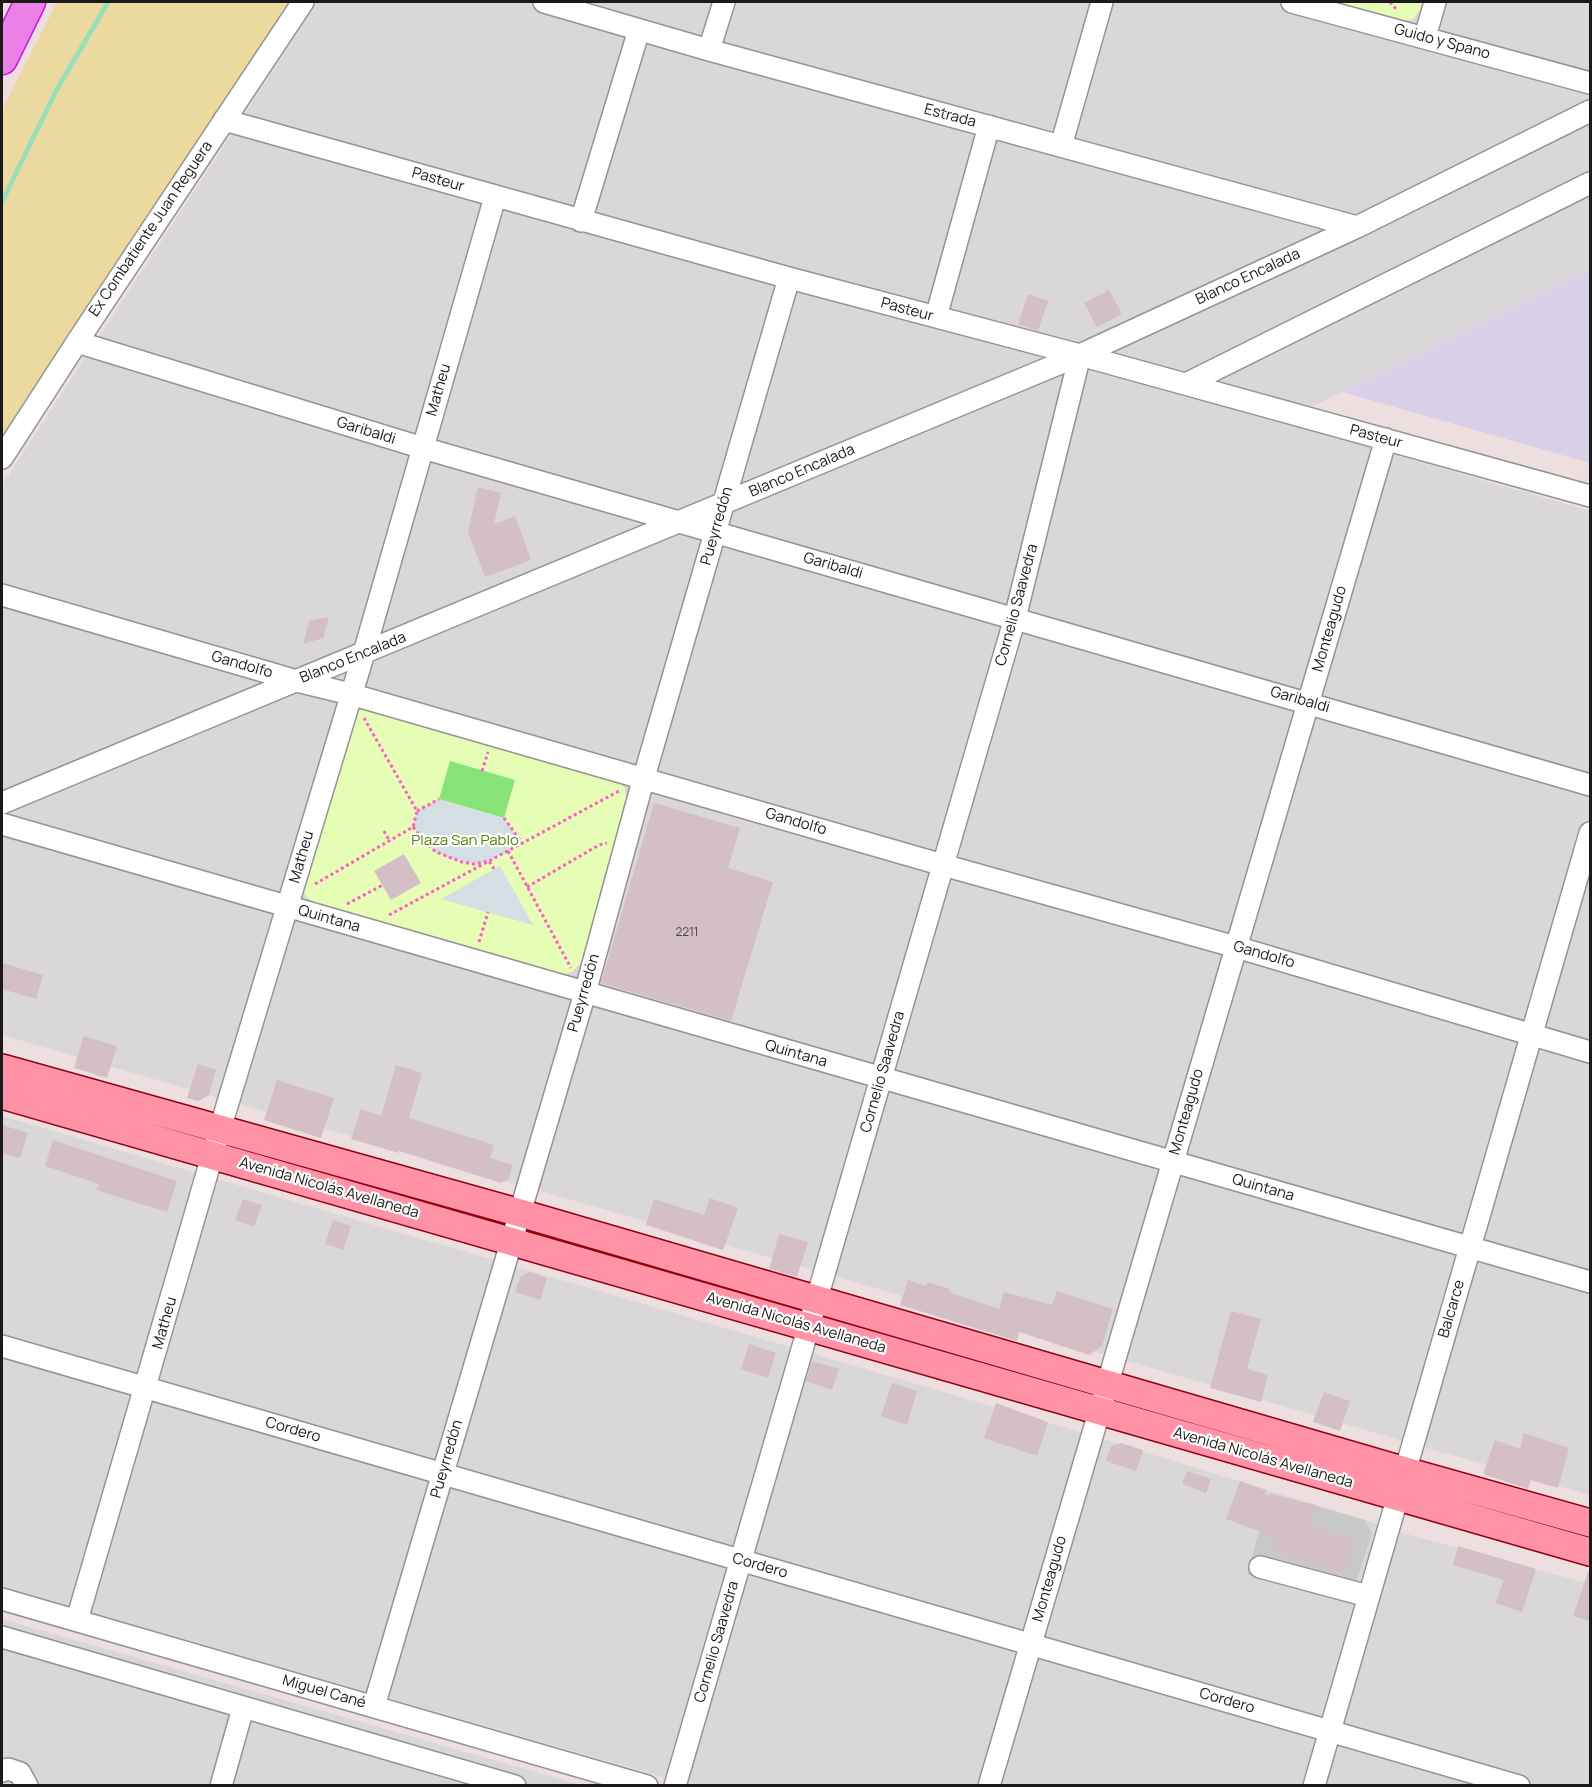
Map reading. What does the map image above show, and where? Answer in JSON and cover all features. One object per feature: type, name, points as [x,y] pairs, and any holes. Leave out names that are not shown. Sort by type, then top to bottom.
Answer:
[{"type":"highway","points":[[2,57],[30,2]]},
{"type":"highway","points":[[2,57],[37,2]]},
{"type":"main road","name":"Avenida Nicolás Avellaneda","points":[[2,1068],[512,1241],[1590,1552]]},
{"type":"main road","name":"Avenida Nicolás Avellaneda","points":[[2,1095],[217,1142],[520,1213],[1590,1523]]},
{"type":"street","name":"Ex Combatiente Juan Reguera","points":[[2,458],[303,2]]},
{"type":"street","name":"Estrada","points":[[544,2],[709,50],[1357,227]]},
{"type":"street","points":[[709,50],[723,2]]},
{"type":"street","points":[[1061,146],[1102,2]]},
{"type":"street","name":"Guido y Spano","points":[[1293,2],[1590,83]]},
{"type":"street","points":[[1425,37],[1435,2]]},
{"type":"street","points":[[581,221],[639,30]]},
{"type":"street","name":"Blanco Encalada","points":[[2,803],[1080,355],[1357,227],[1590,111]]},
{"type":"street","name":"Pasteur","points":[[224,120],[581,221],[1080,355],[1590,496]]},
{"type":"street","points":[[936,317],[989,126]]},
{"type":"street","points":[[1186,384],[1590,183]]},
{"type":"street","name":"Matheu","points":[[76,1620],[364,653],[495,196]]},
{"type":"street","name":"Pueyrredón","points":[[374,1706],[585,993],[644,777],[789,278]]},
{"type":"street","name":"Garibaldi","points":[[77,342],[423,448],[1590,784]]},
{"type":"street","name":"Cornelio Saavedra","points":[[675,1785],[1015,618],[1080,355]]},
{"type":"street","name":"Monteagudo","points":[[989,1785],[1386,439]]},
{"type":"street","name":"Gandolfo","points":[[2,595],[1236,947],[1590,1052]]},
{"type":"street","name":"Quintana","points":[[2,824],[289,902],[323,917],[363,929],[1590,1281]]},
{"type":"street","name":"Balcarce","points":[[1314,1785],[1590,832]]},
{"type":"street","name":"Cordero","points":[[2,1346],[1519,1785]]},
{"type":"street","points":[[1260,1567],[1368,1596]]},
{"type":"street","name":"Miguel Cané","points":[[2,1599],[647,1785]]},
{"type":"street","points":[[2,1636],[243,1708],[515,1785]]},
{"type":"street","points":[[221,1785],[243,1708]]},
{"type":"street","points":[[2,1771],[8,1769],[20,1773],[27,1785]]},
{"type":"path","points":[[289,902],[413,827],[417,811],[350,694]]},
{"type":"path","points":[[363,929],[644,777]]},
{"type":"path","points":[[417,811],[439,799]]},
{"type":"path","points":[[504,818],[522,843]]},
{"type":"path","points":[[413,827],[425,843],[448,858],[474,864],[489,861]]},
{"type":"path","points":[[384,831],[390,842]]},
{"type":"path","points":[[527,887],[599,845],[628,838]]},
{"type":"path","points":[[508,851],[585,993]]},
{"type":"path","points":[[489,861],[494,869]]},
{"type":"path","points":[[323,917],[383,885]]},
{"type":"path","points":[[473,961],[488,912]]},
{"type":"shaded area","points":[[57,2],[288,2],[174,186],[2,447],[2,110]]},
{"type":"shaded area","points":[[318,2],[1590,2],[1590,269],[1281,422],[1590,511],[1590,1495],[2,1035],[2,485]]},
{"type":"shaded area","points":[[1590,269],[1590,463],[1342,392]]},
{"type":"shaded area","points":[[439,799],[504,818],[522,843],[489,861],[474,864],[448,858],[436,852],[413,827],[417,811]]},
{"type":"shaded area","points":[[500,866],[533,925],[441,899]]},
{"type":"shaded area","points":[[2,1116],[1073,1430],[1403,1533],[1590,1584],[1590,1785],[691,1785],[2,1587]]},
{"type":"shaded area","points":[[1270,1493],[1365,1520],[1372,1533],[1349,1604],[1247,1574]]},
{"type":"shaded area","points":[[2,1619],[580,1785],[2,1785]]},
{"type":"green space","points":[[1332,2],[1423,2],[1413,19],[1403,20]]},
{"type":"green space","name":"Plaza San Pablo","points":[[367,706],[616,780],[625,788],[626,798],[581,963],[572,972],[560,975],[312,902],[304,893],[304,884],[353,713]]},
{"type":"green space","points":[[450,761],[515,780],[504,818],[439,799]]},
{"type":"building","points":[[1109,290],[1122,314],[1097,327],[1084,303]]},
{"type":"building","points":[[1028,294],[1048,301],[1038,331],[1018,324]]},
{"type":"building","points":[[478,487],[501,493],[494,524],[515,516],[531,560],[485,577],[468,532]]},
{"type":"building","points":[[329,617],[323,638],[303,644],[309,621]]},
{"type":"building","points":[[654,803],[740,828],[728,868],[773,882],[731,1021],[601,983]]},
{"type":"building","points":[[404,854],[421,883],[391,900],[374,871]]},
{"type":"building","points":[[2,963],[43,975],[36,999],[2,989]]},
{"type":"building","points":[[84,1036],[117,1046],[107,1078],[74,1068]]},
{"type":"building","points":[[198,1064],[216,1070],[209,1095],[198,1101],[187,1098]]},
{"type":"building","points":[[396,1065],[422,1073],[409,1118],[494,1145],[490,1158],[513,1165],[508,1180],[501,1183],[399,1151],[399,1153],[351,1139],[361,1109],[381,1116]]},
{"type":"building","points":[[277,1080],[334,1098],[321,1138],[264,1120]]},
{"type":"building","points":[[2,1125],[28,1133],[20,1158],[2,1153]]},
{"type":"building","points":[[53,1140],[177,1181],[167,1212],[96,1190],[99,1184],[45,1166]]},
{"type":"building","points":[[710,1198],[738,1208],[723,1250],[646,1225],[654,1199],[704,1215]]},
{"type":"building","points":[[243,1199],[262,1205],[254,1227],[235,1220]]},
{"type":"building","points":[[333,1220],[351,1226],[343,1250],[325,1244]]},
{"type":"building","points":[[779,1234],[808,1242],[797,1277],[769,1269]]},
{"type":"building","points":[[530,1272],[547,1278],[540,1300],[515,1292],[521,1276]]},
{"type":"building","points":[[908,1280],[926,1286],[927,1282],[950,1289],[949,1292],[999,1309],[1004,1292],[1052,1305],[1057,1291],[1113,1309],[1102,1346],[1089,1355],[1019,1332],[1017,1341],[900,1305]]},
{"type":"building","points":[[1231,1311],[1261,1319],[1247,1369],[1268,1375],[1261,1402],[1210,1388]]},
{"type":"building","points":[[749,1344],[776,1353],[768,1378],[741,1369]]},
{"type":"building","points":[[815,1362],[839,1369],[832,1390],[806,1381],[811,1364]]},
{"type":"building","points":[[892,1383],[917,1391],[907,1425],[881,1416]]},
{"type":"building","points":[[1324,1392],[1350,1401],[1340,1431],[1313,1422]]},
{"type":"building","points":[[996,1403],[1048,1422],[1037,1456],[984,1438]]},
{"type":"building","points":[[1524,1433],[1569,1448],[1558,1488],[1531,1480],[1528,1489],[1483,1474],[1495,1440],[1520,1449]]},
{"type":"building","points":[[1121,1443],[1143,1450],[1136,1471],[1106,1461],[1111,1446]]},
{"type":"building","points":[[1187,1471],[1211,1479],[1206,1493],[1182,1484]]},
{"type":"building","points":[[1240,1481],[1266,1490],[1265,1494],[1316,1505],[1309,1526],[1355,1540],[1345,1573],[1272,1550],[1276,1537],[1226,1519]]},
{"type":"building","points":[[1458,1546],[1536,1569],[1522,1612],[1495,1603],[1504,1580],[1453,1565]]},
{"type":"building","points":[[1588,1572],[1590,1573],[1590,1621],[1573,1616]]},
{"type":"waterway","points":[[2,202],[56,91],[108,2]]}]
